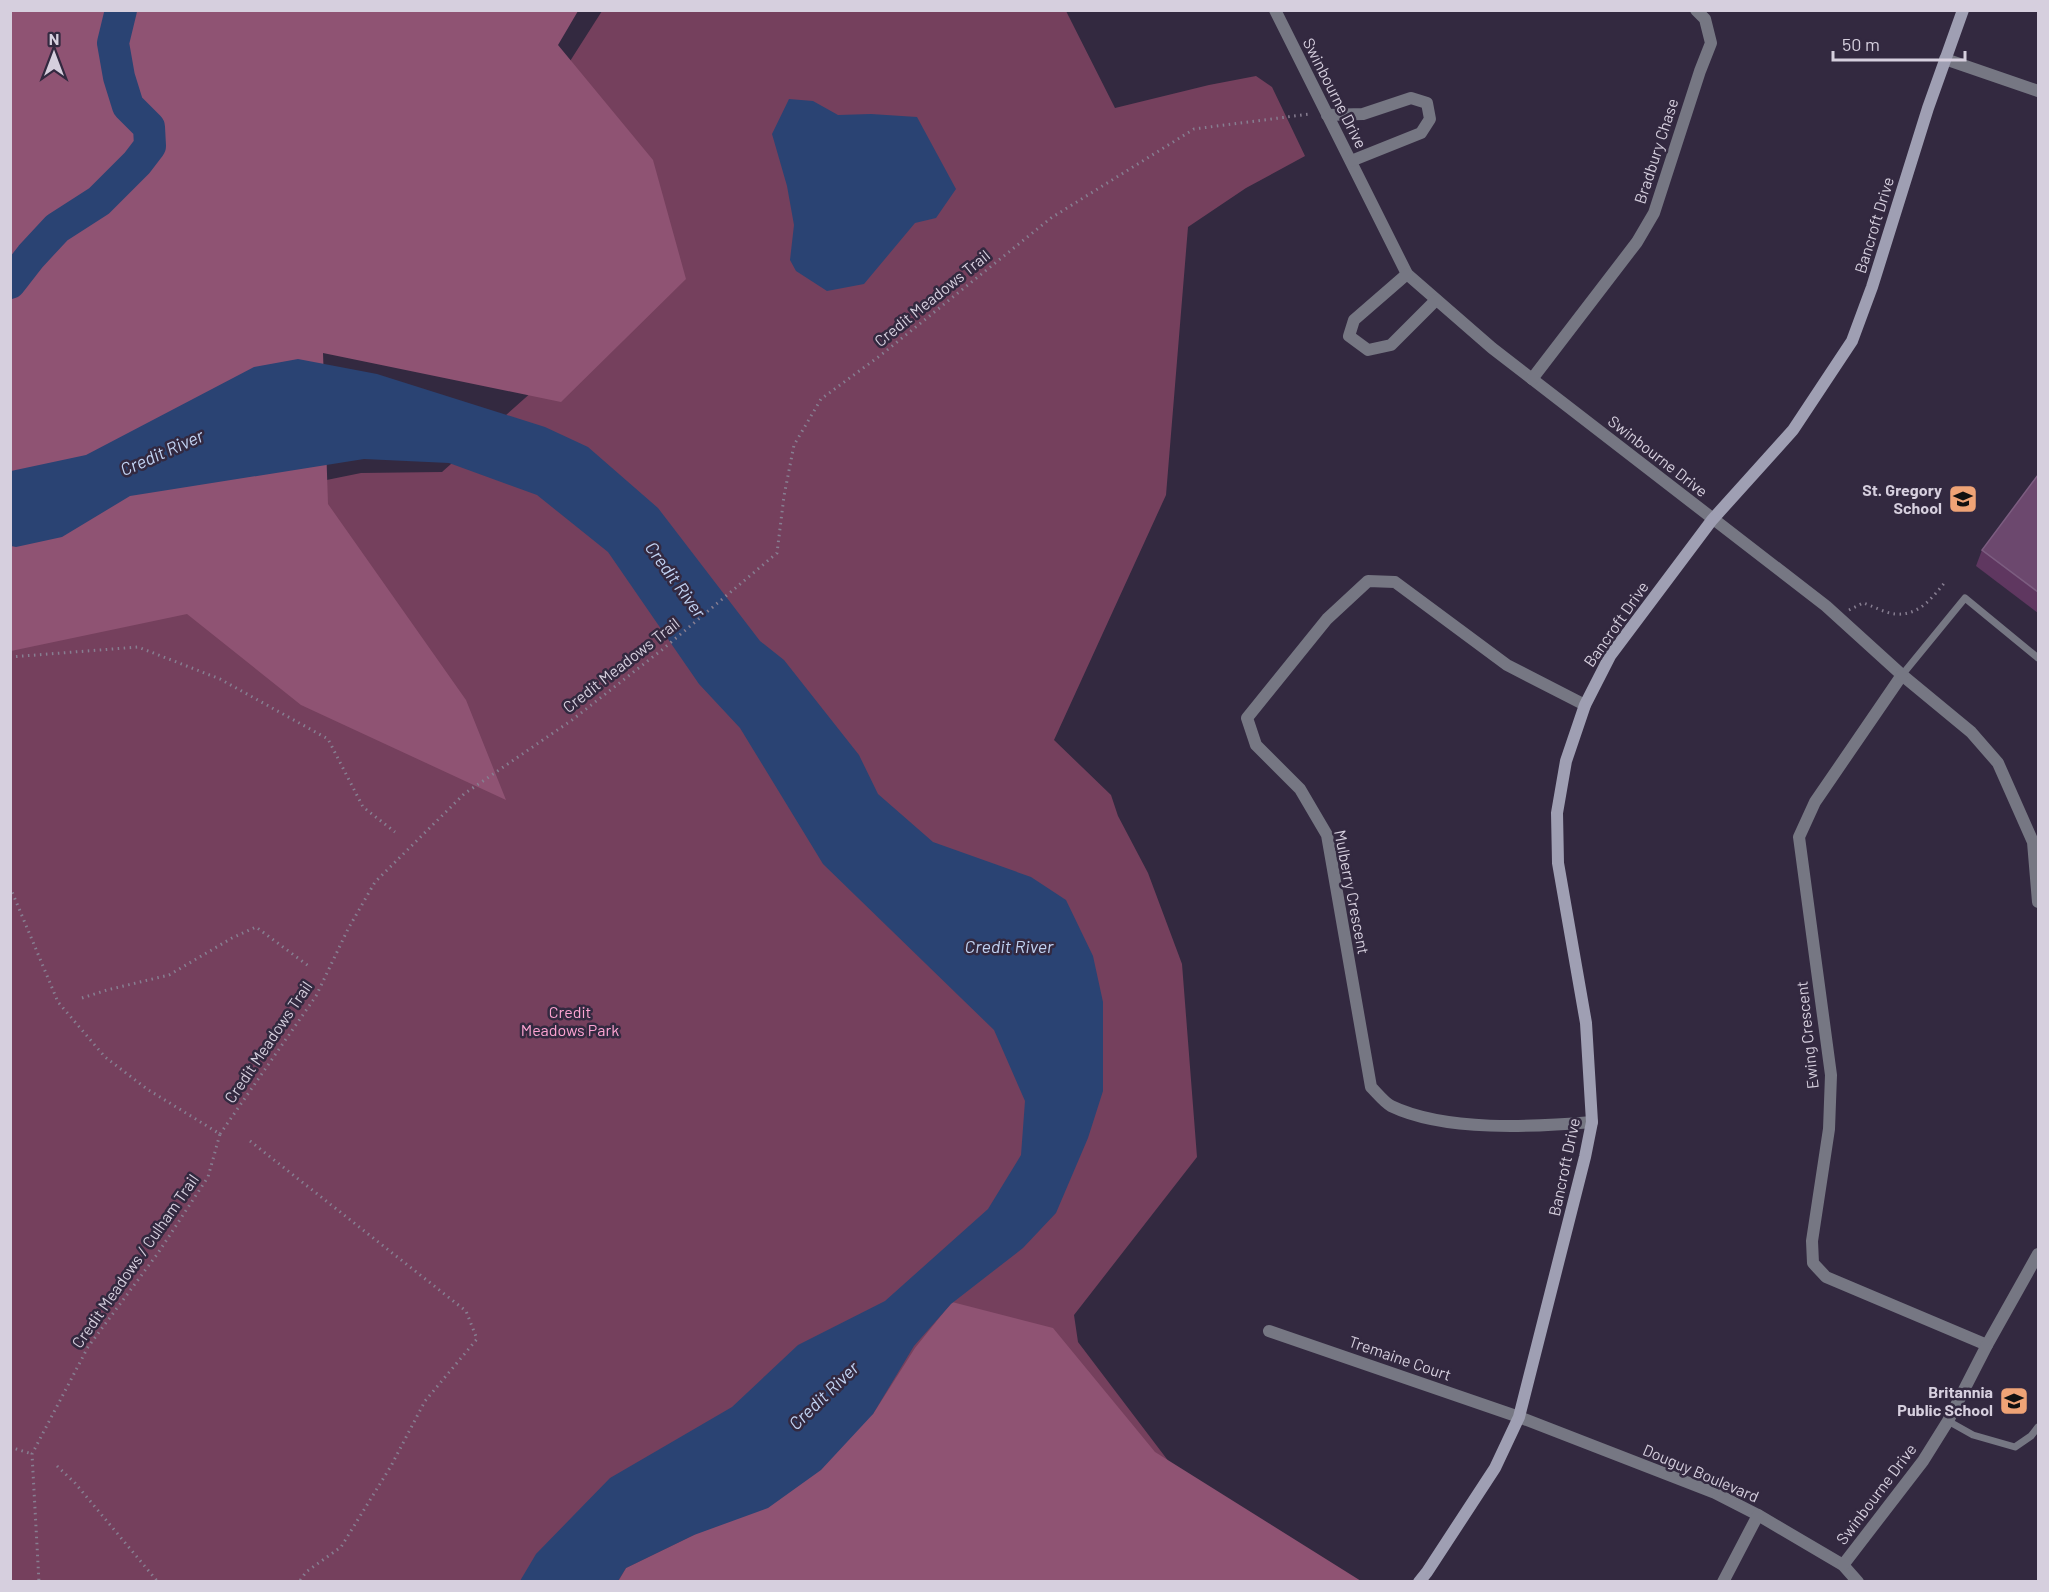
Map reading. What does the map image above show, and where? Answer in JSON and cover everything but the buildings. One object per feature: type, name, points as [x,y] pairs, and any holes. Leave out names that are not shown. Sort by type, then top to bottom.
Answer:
[{"type":"street","name":"Swinbourne Drive","points":[[1275,10],[1407,274],[1492,348],[1837,616],[1902,675],[1971,732],[1998,763],[2036,841],[2038,902]]},
{"type":"street","name":"Bradbury Chase","points":[[1532,379],[1637,242],[1654,213],[1700,70],[1711,43],[1705,19],[1696,10]]},
{"type":"street","name":"Bancroft Drive","points":[[1419,1581],[1495,1468],[1519,1417],[1577,1191],[1592,1122],[1586,1023],[1558,863],[1557,813],[1566,761],[1585,705],[1610,656],[1712,520],[1793,430],[1852,341],[1872,287],[1924,119],[1963,10]]},
{"type":"street","points":[[1945,59],[2038,92]]},
{"type":"street","points":[[1327,115],[1363,114],[1411,98],[1427,103],[1430,119],[1421,133],[1351,161]]},
{"type":"street","points":[[1407,274],[1354,320],[1349,336],[1368,350],[1391,345],[1436,300]]},
{"type":"street","name":"Mulberry Crescent","points":[[1585,705],[1507,664],[1395,582],[1368,581],[1327,619],[1247,718],[1256,745],[1300,789],[1327,835],[1371,1087],[1390,1105],[1428,1118],[1473,1125],[1562,1125],[1592,1122]]},
{"type":"street","name":"Ewing Crescent","points":[[1902,675],[1815,802],[1799,837],[1831,1075],[1829,1129],[1812,1241],[1813,1263],[1826,1277],[1987,1345]]},
{"type":"street","name":"Swinbourne Drive","points":[[1843,1565],[1923,1461],[1948,1421],[2038,1254]]},
{"type":"street","name":"Tremaine Court","points":[[1269,1331],[1519,1417]]},
{"type":"street","name":"Douguy Boulevard","points":[[1519,1417],[1715,1494],[1758,1515],[1843,1565],[1858,1581]]},
{"type":"street","points":[[1723,1581],[1758,1515]]},
{"type":"lane","points":[[1902,675],[1965,598],[2038,658]]},
{"type":"lane","points":[[1948,1421],[1973,1435],[2015,1447],[2031,1436],[2038,1427]]},
{"type":"path","name":"Credit Meadows Trail","points":[[220,1134],[316,996],[348,929],[375,882],[464,794],[572,720],[663,649],[777,553],[784,496],[795,445],[821,399],[881,355],[1052,218],[1194,129],[1276,117],[1327,115]]},
{"type":"path","points":[[1837,616],[1863,603],[1893,614],[1912,612],[1929,602],[1946,581]]},
{"type":"path","points":[[10,657],[138,647],[220,679],[328,739],[363,807],[395,832]]},
{"type":"path","points":[[10,887],[58,1002],[64,1010],[105,1057],[147,1089],[220,1134]]},
{"type":"path","points":[[82,998],[169,975],[256,927],[310,967]]},
{"type":"path","name":"Credit Meadows / Culham Trail","points":[[32,1454],[88,1347],[158,1253],[208,1177],[220,1134]]},
{"type":"path","points":[[250,1141],[466,1311],[477,1339],[425,1401],[391,1466],[341,1547],[306,1572],[299,1581]]},
{"type":"path","points":[[10,1447],[32,1454],[39,1581]]},
{"type":"path","points":[[57,1466],[75,1483],[158,1581]]},
{"type":"green space","name":"Credit Meadows Park","points":[[602,11],[1066,11],[1115,108],[1256,76],[1272,87],[1305,156],[1246,188],[1188,227],[1166,495],[1054,740],[1111,795],[1118,816],[1148,873],[1182,964],[1197,1157],[1074,1315],[1078,1342],[1182,1479],[1345,1581],[11,1582],[11,554],[361,473],[442,472],[561,366],[558,80]]},
{"type":"shaded area","points":[[10,11],[578,11],[558,45],[653,160],[686,279],[561,402],[323,353],[328,504],[466,700],[506,800],[301,705],[187,614],[11,651]]},
{"type":"shaded area","points":[[952,1302],[1053,1328],[1155,1452],[1361,1581],[618,1582],[626,1568],[694,1535],[873,1414],[915,1348]]},
{"type":"water","points":[[789,99],[813,101],[838,115],[871,114],[917,117],[956,189],[936,218],[915,223],[864,284],[827,291],[796,271],[790,260],[794,225],[787,186],[772,134]]},
{"type":"water","name":"Credit River","points":[[298,359],[377,374],[545,427],[588,447],[658,508],[760,641],[784,660],[859,755],[878,794],[933,842],[1031,877],[1066,900],[1093,956],[1103,1002],[1103,1091],[1088,1138],[1056,1213],[1023,1248],[951,1304],[914,1346],[873,1414],[821,1470],[768,1508],[694,1535],[626,1568],[618,1581],[520,1581],[536,1554],[610,1478],[732,1407],[798,1345],[885,1301],[988,1209],[1021,1155],[1025,1101],[994,1030],[823,864],[740,728],[699,684],[608,552],[537,495],[449,463],[364,459],[130,496],[62,537],[16,547],[11,546],[11,471],[86,455],[254,367]]},
{"type":"waterway","points":[[10,283],[57,228],[99,201],[137,163],[150,146],[149,127],[128,106],[119,77],[113,43],[121,10]]},
{"type":"place","name":"St. Gregory School","points":[[1963,499]]},
{"type":"place","name":"Britannia Public School","points":[[2014,1401]]}]
